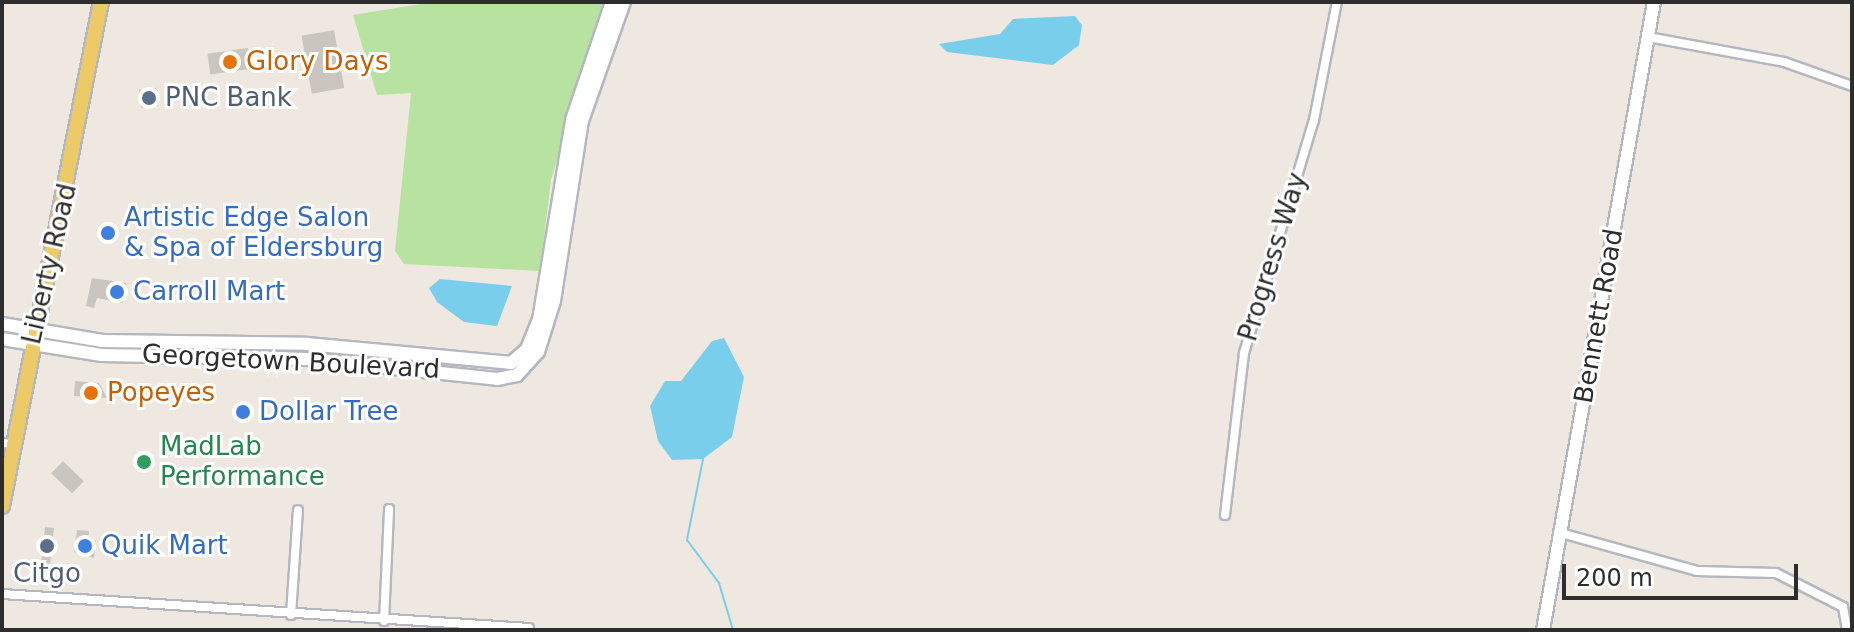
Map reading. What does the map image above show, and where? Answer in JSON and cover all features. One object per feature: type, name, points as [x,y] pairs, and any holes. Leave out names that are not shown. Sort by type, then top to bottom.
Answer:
[{"type":"main road","name":"Liberty Road","points":[[89,2],[93,21]]},
{"type":"main road","name":"Liberty Road","points":[[2,506],[6,444],[66,202],[93,21],[101,2]]},
{"type":"street","points":[[544,321],[567,143],[612,2]]},
{"type":"street","points":[[544,321],[579,132],[624,2]]},
{"type":"street","name":"Progress Way","points":[[1225,515],[1244,353],[1307,144],[1337,2]]},
{"type":"street","name":"Bennett Road","points":[[1543,630],[1654,2]]},
{"type":"street","points":[[1648,37],[1784,62],[1852,86]]},
{"type":"street","name":"Georgetown Boulevard","points":[[2,339],[33,336],[103,341],[307,344],[505,364],[527,349],[544,321]]},
{"type":"street","name":"Georgetown Boulevard","points":[[2,324],[33,336]]},
{"type":"street","points":[[384,621],[389,509]]},
{"type":"street","points":[[291,615],[298,510]]},
{"type":"street","points":[[1561,533],[1697,571],[1784,575],[1848,606],[1847,630]]},
{"type":"street","points":[[2,594],[529,628]]},
{"type":"green space","points":[[433,2],[604,2],[551,180],[540,271],[404,264],[395,251],[411,93],[377,95],[353,15]]},
{"type":"water","points":[[1075,16],[1082,25],[1079,45],[1053,65],[947,52],[939,44],[1000,34],[1013,19]]},
{"type":"water","points":[[440,279],[512,286],[497,326],[464,322],[437,302],[429,288]]},
{"type":"water","points":[[724,338],[744,377],[732,437],[703,459],[672,460],[658,441],[650,406],[665,381],[681,381],[712,341]]},
{"type":"building","points":[[334,30],[344,88],[312,94],[302,36]]},
{"type":"building","name":"Glory Days","points":[[248,48],[251,69],[210,75],[207,54]]},
{"type":"building","name":"PNC Bank","points":[[156,88],[158,106],[141,108],[139,90]]},
{"type":"building","points":[[92,278],[126,283],[123,303],[97,298],[94,308],[86,306]]},
{"type":"building","name":"Popeyes","points":[[75,381],[99,383],[107,398],[74,396]]},
{"type":"building","points":[[63,461],[84,481],[72,493],[51,473]]},
{"type":"building","name":"Citgo","points":[[45,527],[54,528],[50,564],[41,563]]},
{"type":"building","name":"Quik Mart","points":[[77,530],[89,531],[88,540],[96,541],[94,558],[74,552]]},
{"type":"waterway","points":[[703,459],[687,540],[719,583],[733,630]]},
{"type":"place","name":"Glory Days","points":[[230,62]]},
{"type":"place","name":"PNC Bank","points":[[149,98]]},
{"type":"place","name":"Artistic Edge Salon & Spa of Eldersburg","points":[[108,233]]},
{"type":"place","name":"Carroll Mart","points":[[117,292]]},
{"type":"place","name":"Popeyes","points":[[91,393]]},
{"type":"place","name":"Dollar Tree","points":[[243,412]]},
{"type":"place","name":"MadLab Performance","points":[[144,462]]},
{"type":"place","name":"Citgo","points":[[47,546]]},
{"type":"place","name":"Quik Mart","points":[[85,546]]}]
